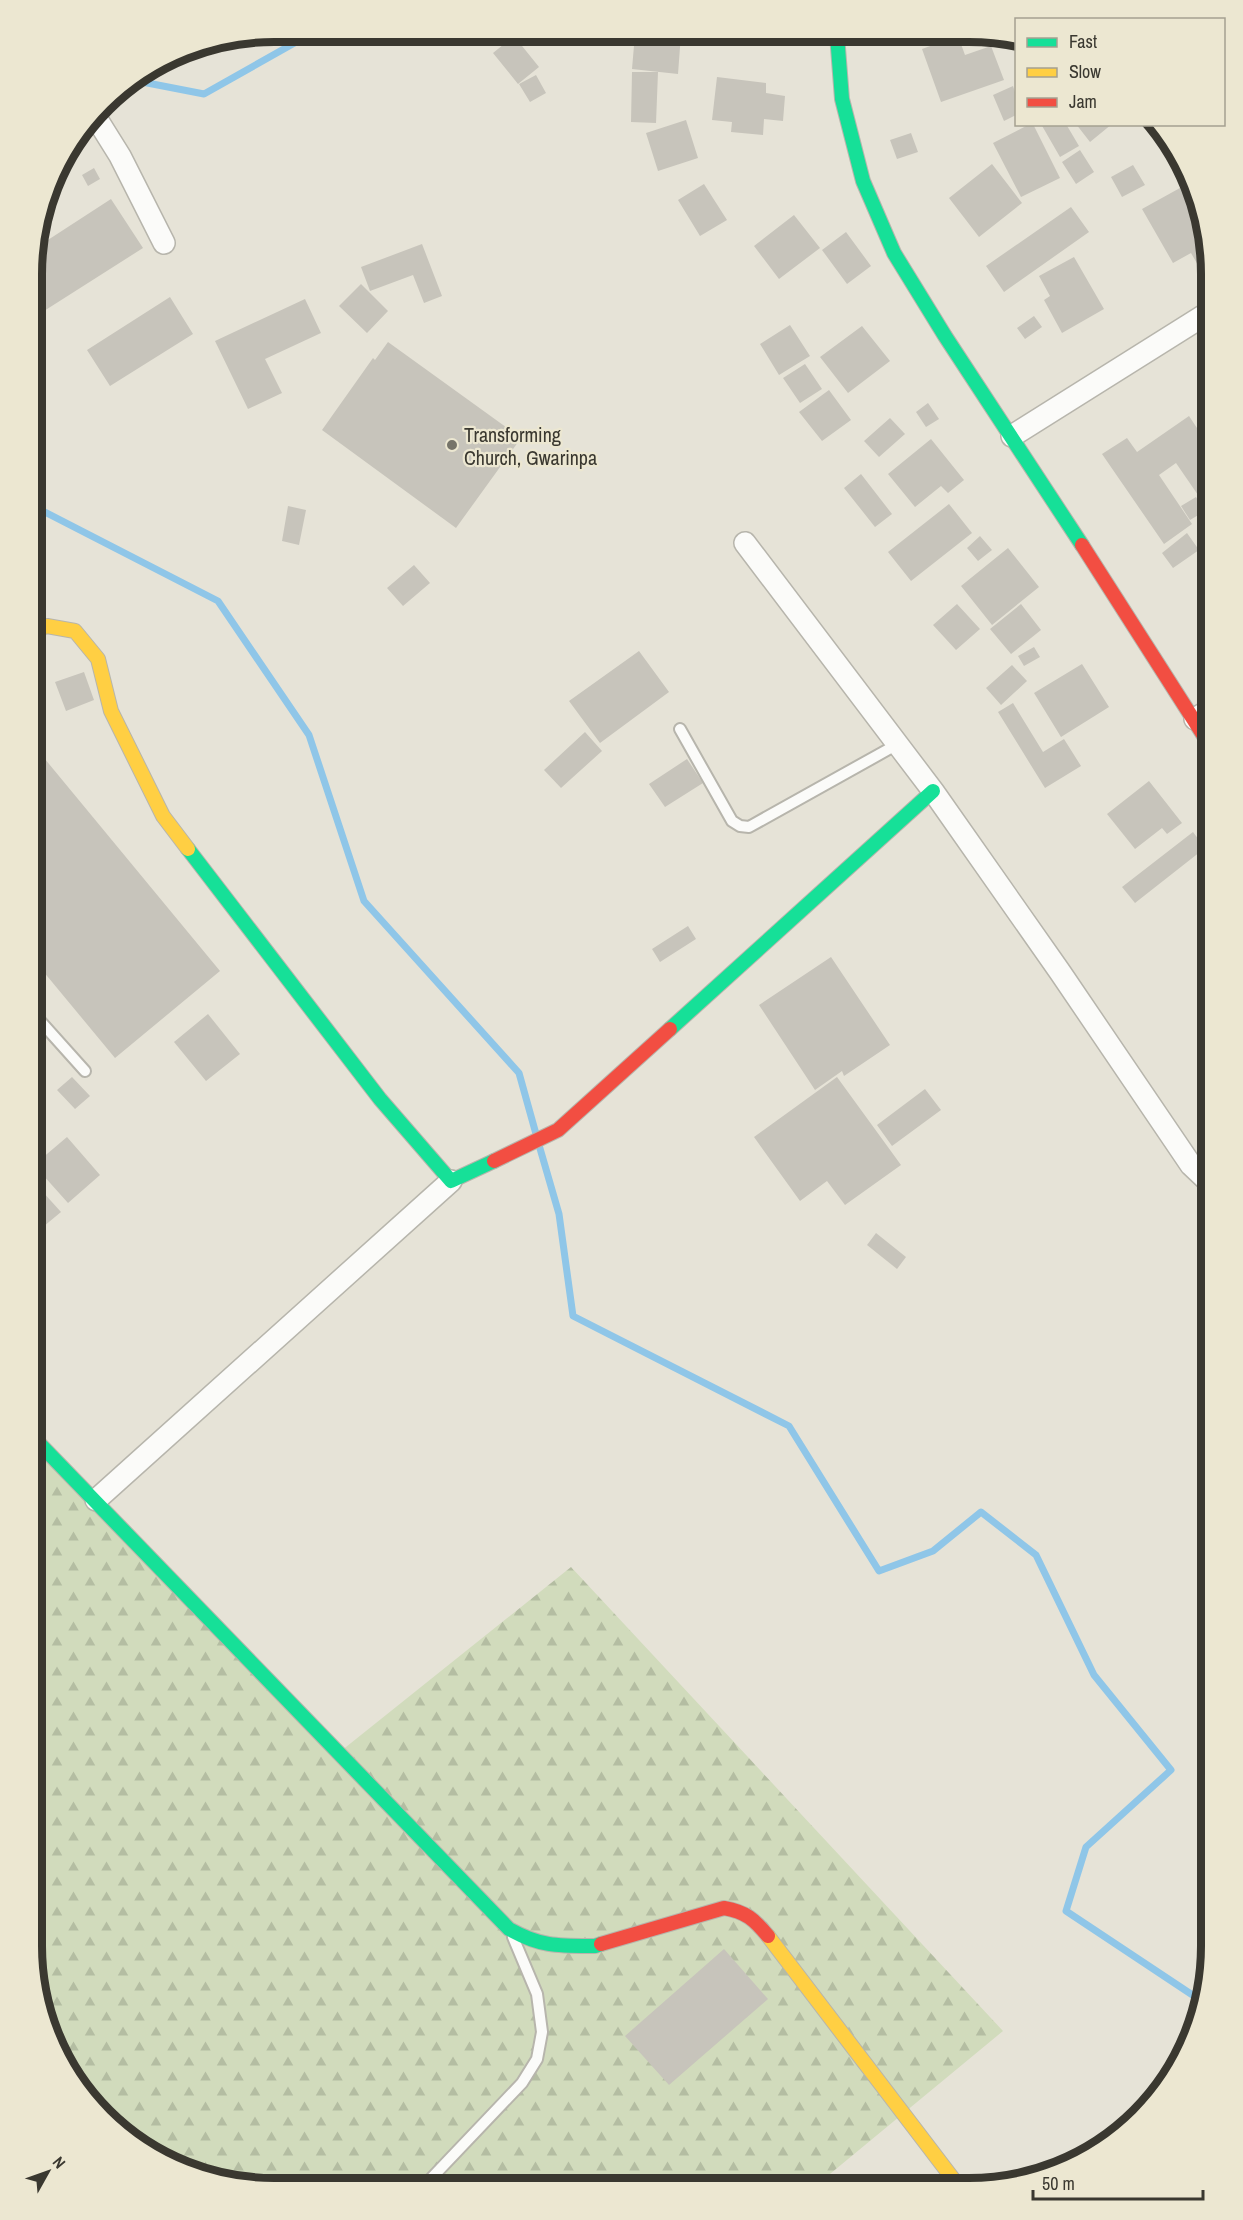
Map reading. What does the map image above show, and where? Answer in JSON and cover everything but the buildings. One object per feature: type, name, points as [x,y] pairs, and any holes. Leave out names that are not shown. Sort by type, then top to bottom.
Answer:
[{"type":"street","points":[[838,42],[842,99],[863,180],[894,253],[945,336],[1012,436],[1201,711]]},
{"type":"street","points":[[99,122],[120,156],[164,243]]},
{"type":"street","points":[[1012,436],[1201,318]]},
{"type":"street","points":[[745,543],[933,791],[1191,1165],[1201,1174]]},
{"type":"street","points":[[42,628],[47,626],[75,631],[98,659],[111,711],[163,816],[380,1100],[451,1181]]},
{"type":"street","points":[[96,1500],[451,1181],[558,1130],[933,791]]},
{"type":"street","points":[[42,1446],[509,1929],[529,1940],[554,1946],[595,1946],[724,1908],[742,1911],[765,1932],[952,2178]]},
{"type":"lane","points":[[680,729],[732,821],[740,826],[749,827],[896,745]]},
{"type":"lane","points":[[42,1023],[85,1071]]},
{"type":"lane","points":[[431,2178],[522,2082],[537,2059],[542,2032],[537,1994],[509,1929]]},
{"type":"green space","points":[[42,1440],[336,1755],[571,1567],[1003,2031],[825,2178],[259,2178],[229,2174],[199,2166],[158,2147],[110,2110],[81,2075],[54,2021],[46,1991],[42,1961]]},
{"type":"waterway","points":[[143,82],[204,94],[296,42]]},
{"type":"waterway","points":[[42,511],[218,601],[309,735],[364,901],[519,1073],[536,1134]]},
{"type":"waterway","points":[[539,1145],[559,1214],[573,1316],[789,1426],[879,1571],[933,1551],[981,1512],[1036,1555],[1094,1675],[1171,1770],[1086,1847],[1066,1911],[1195,1997]]},
{"type":"traffic: fast","points":[[838,42],[842,99],[863,181],[894,253],[945,336],[1082,545]]},
{"type":"traffic: fast","points":[[670,1029],[933,791]]},
{"type":"traffic: fast","points":[[188,849],[380,1099],[451,1181],[494,1161]]},
{"type":"traffic: fast","points":[[42,1446],[509,1929],[520,1935],[550,1944],[571,1946],[601,1944]]},
{"type":"traffic: slow","points":[[42,628],[47,626],[75,631],[98,659],[111,711],[163,816],[188,849]]},
{"type":"traffic: slow","points":[[768,1936],[952,2178]]},
{"type":"traffic: jam","points":[[1082,545],[1201,731]]},
{"type":"traffic: jam","points":[[494,1161],[558,1130],[670,1029]]},
{"type":"traffic: jam","points":[[601,1944],[724,1908],[749,1917],[768,1936]]},
{"type":"place","name":"Transforming Church, Gwarinpa","points":[[452,445]]}]
